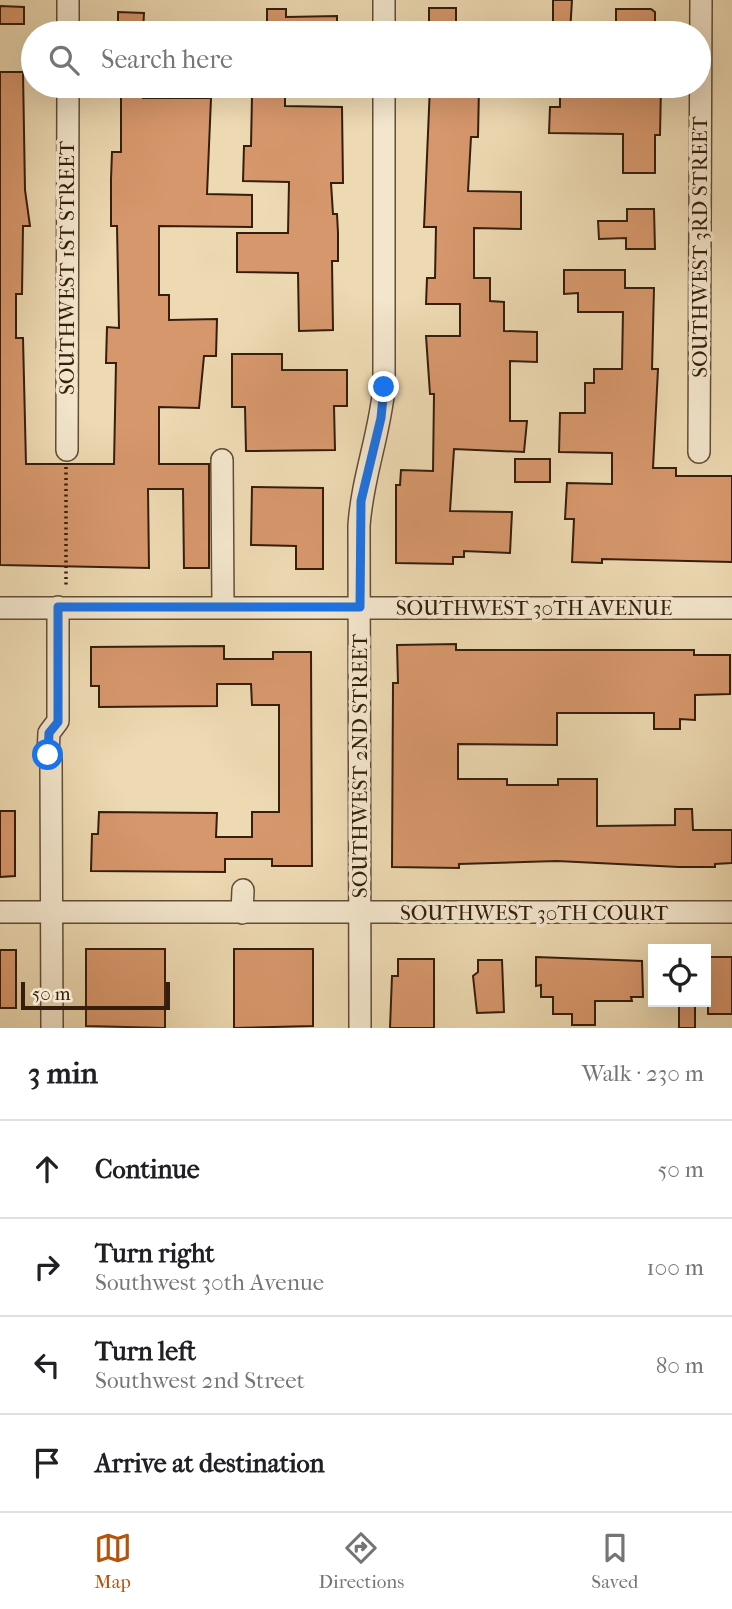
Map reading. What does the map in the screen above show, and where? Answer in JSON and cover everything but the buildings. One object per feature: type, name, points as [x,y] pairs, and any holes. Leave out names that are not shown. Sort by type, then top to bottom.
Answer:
[{"type":"street","points":[[68,0],[68,21]]},
{"type":"street","points":[[384,0],[384,21]]},
{"type":"street","name":"SOUTHWEST 3RD STREET","points":[[701,0],[701,21]]},
{"type":"street","name":"SOUTHWEST 1ST STREET","points":[[66,458],[68,98]]},
{"type":"street","name":"SOUTHWEST 2ND STREET","points":[[360,1028],[361,501],[381,418],[384,387],[384,98]]},
{"type":"street","name":"SOUTHWEST 3RD STREET","points":[[699,452],[701,98]]},
{"type":"street","points":[[222,460],[223,607]]},
{"type":"street","points":[[52,1028],[49,733],[58,722],[62,597]]},
{"type":"street","name":"SOUTHWEST 30TH AVENUE","points":[[0,607],[62,597],[223,607],[732,608]]},
{"type":"street","points":[[242,913],[243,890]]},
{"type":"street","name":"SOUTHWEST 30TH COURT","points":[[0,912],[732,912]]},
{"type":"path","points":[[62,597],[66,458]]},
{"type":"route","points":[[48,755],[49,733],[58,722],[58,607],[360,607],[361,501],[381,418],[384,387]]}]
